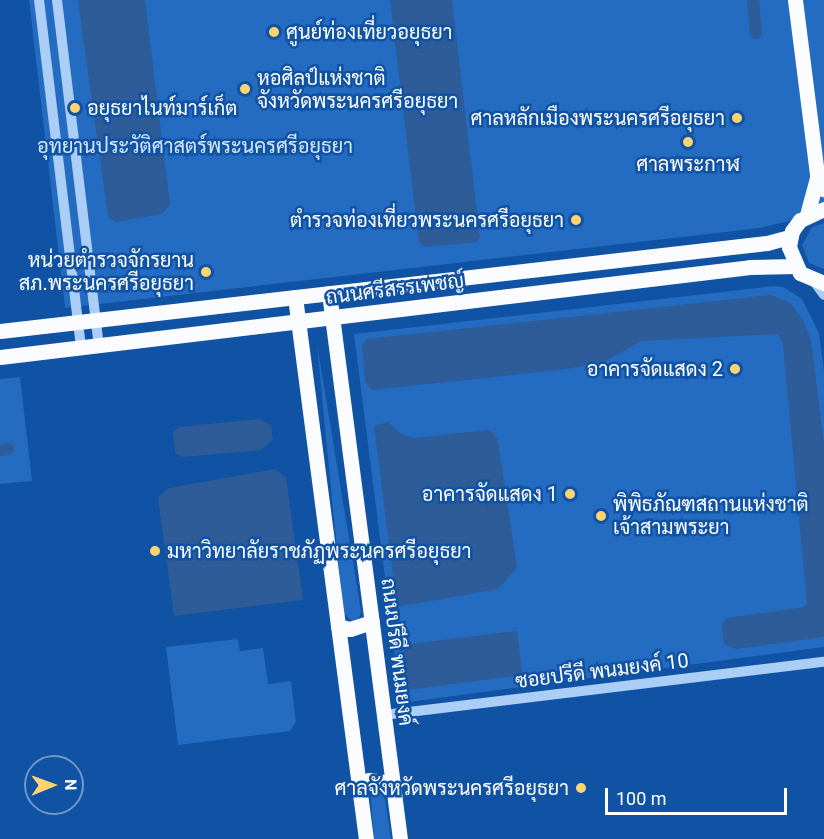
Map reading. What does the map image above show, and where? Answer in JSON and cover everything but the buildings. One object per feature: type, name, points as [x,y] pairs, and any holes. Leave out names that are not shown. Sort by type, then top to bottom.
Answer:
[{"type":"main road","points":[[795,0],[821,184],[807,215],[790,237],[795,266],[819,282]]},
{"type":"main road","points":[[807,215],[824,209]]},
{"type":"main road","name":"ถนนศรีสรรเพชญ์","points":[[0,331],[767,243],[790,237]]},
{"type":"main road","points":[[636,257],[633,264],[639,281]]},
{"type":"main road","points":[[582,263],[588,280],[585,288]]},
{"type":"main road","name":"ถนนศรีสรรเพชญ์","points":[[0,357],[639,281],[795,266]]},
{"type":"main road","name":"ถนนปรีดี พนมยงค์","points":[[329,293],[400,839]]},
{"type":"main road","points":[[295,297],[366,839]]},
{"type":"main road","points":[[338,626],[350,629],[372,622]]},
{"type":"main road","points":[[359,787],[369,780],[393,783]]},
{"type":"street","points":[[39,0],[81,347]]},
{"type":"street","points":[[57,0],[99,345]]},
{"type":"street","points":[[819,282],[824,295]]},
{"type":"street","name":"ซอยปรีดี พนมยงค์ 10","points":[[384,715],[824,662]]},
{"type":"green space","name":"อุทยานประวัติศาสตร์พระนครศรีอยุธยา","points":[[29,0],[824,0],[824,204],[807,206],[789,221],[760,228],[65,308]]},
{"type":"green space","points":[[824,223],[824,269],[809,263],[802,245],[812,227]]},
{"type":"green space","name":"พิพิธภัณฑสถานแห่งชาติ เจ้าสามพระยา","points":[[774,286],[783,287],[802,299],[819,333],[824,371],[824,647],[401,703],[354,334]]},
{"type":"green space","points":[[317,344],[361,611],[359,618],[352,621],[344,614]]},
{"type":"green space","points":[[20,377],[32,481],[0,484],[0,379]]},
{"type":"green space","points":[[238,639],[240,651],[263,648],[268,684],[291,681],[296,722],[290,731],[178,745],[166,647]]},
{"type":"green space","points":[[370,785],[383,787],[391,839],[374,839]]},
{"type":"shaded area","points":[[78,0],[145,0],[170,205],[162,214],[116,222],[108,217]]},
{"type":"shaded area","points":[[390,0],[452,0],[480,238],[476,242],[425,247],[419,242]]},
{"type":"shaded area","points":[[771,295],[789,302],[802,318],[811,340],[824,445],[824,637],[736,649],[724,644],[722,624],[726,618],[804,607],[807,603],[783,344],[778,334],[641,341],[606,361],[567,369],[372,390],[365,382],[362,344],[367,339]]},
{"type":"shaded area","points":[[259,419],[271,425],[273,440],[261,450],[183,457],[175,453],[173,432],[179,427]]},
{"type":"shaded area","points":[[388,422],[401,434],[414,438],[488,430],[494,434],[498,441],[517,568],[498,589],[397,607],[374,426]]},
{"type":"shaded area","points":[[275,469],[286,477],[303,600],[174,616],[158,497],[169,488]]},
{"type":"shaded area","points":[[517,631],[522,675],[407,690],[403,645]]},
{"type":"waterway","points":[[753,0],[756,33]]},
{"type":"waterway","points":[[0,450],[8,449]]},
{"type":"place","name":"ศูนย์ท่องเที่ยวอยุธยา","points":[[274,32]]},
{"type":"place","name":"หอศิลป์แห่งชาติ จังหวัดพระนครศรีอยุธยา","points":[[245,89]]},
{"type":"place","name":"อยุธยาไนท์มาร์เก็ต","points":[[75,108]]},
{"type":"place","name":"ศาลหลักเมืองพระนครศรีอยุธยา","points":[[737,118]]},
{"type":"place","name":"ศาลพระกาฬ","points":[[688,142]]},
{"type":"place","name":"ตำรวจท่องเที่ยวพระนครศรีอยุธยา","points":[[576,220]]},
{"type":"place","name":"หน่วยตำรวจจักรยาน สภ.พระนครศรีอยุธยา","points":[[206,272]]},
{"type":"place","name":"อาคารจัดแสดง 2","points":[[735,369]]},
{"type":"place","name":"อาคารจัดแสดง 1","points":[[570,494]]},
{"type":"place","name":"พิพิธภัณฑสถานแห่งชาติ เจ้าสามพระยา","points":[[601,516]]},
{"type":"place","name":"มหาวิทยาลัยราชภัฏพระนครศรีอยุธยา","points":[[155,551]]},
{"type":"place","name":"ศาลจังหวัดพระนครศรีอยุธยา","points":[[581,788]]}]
